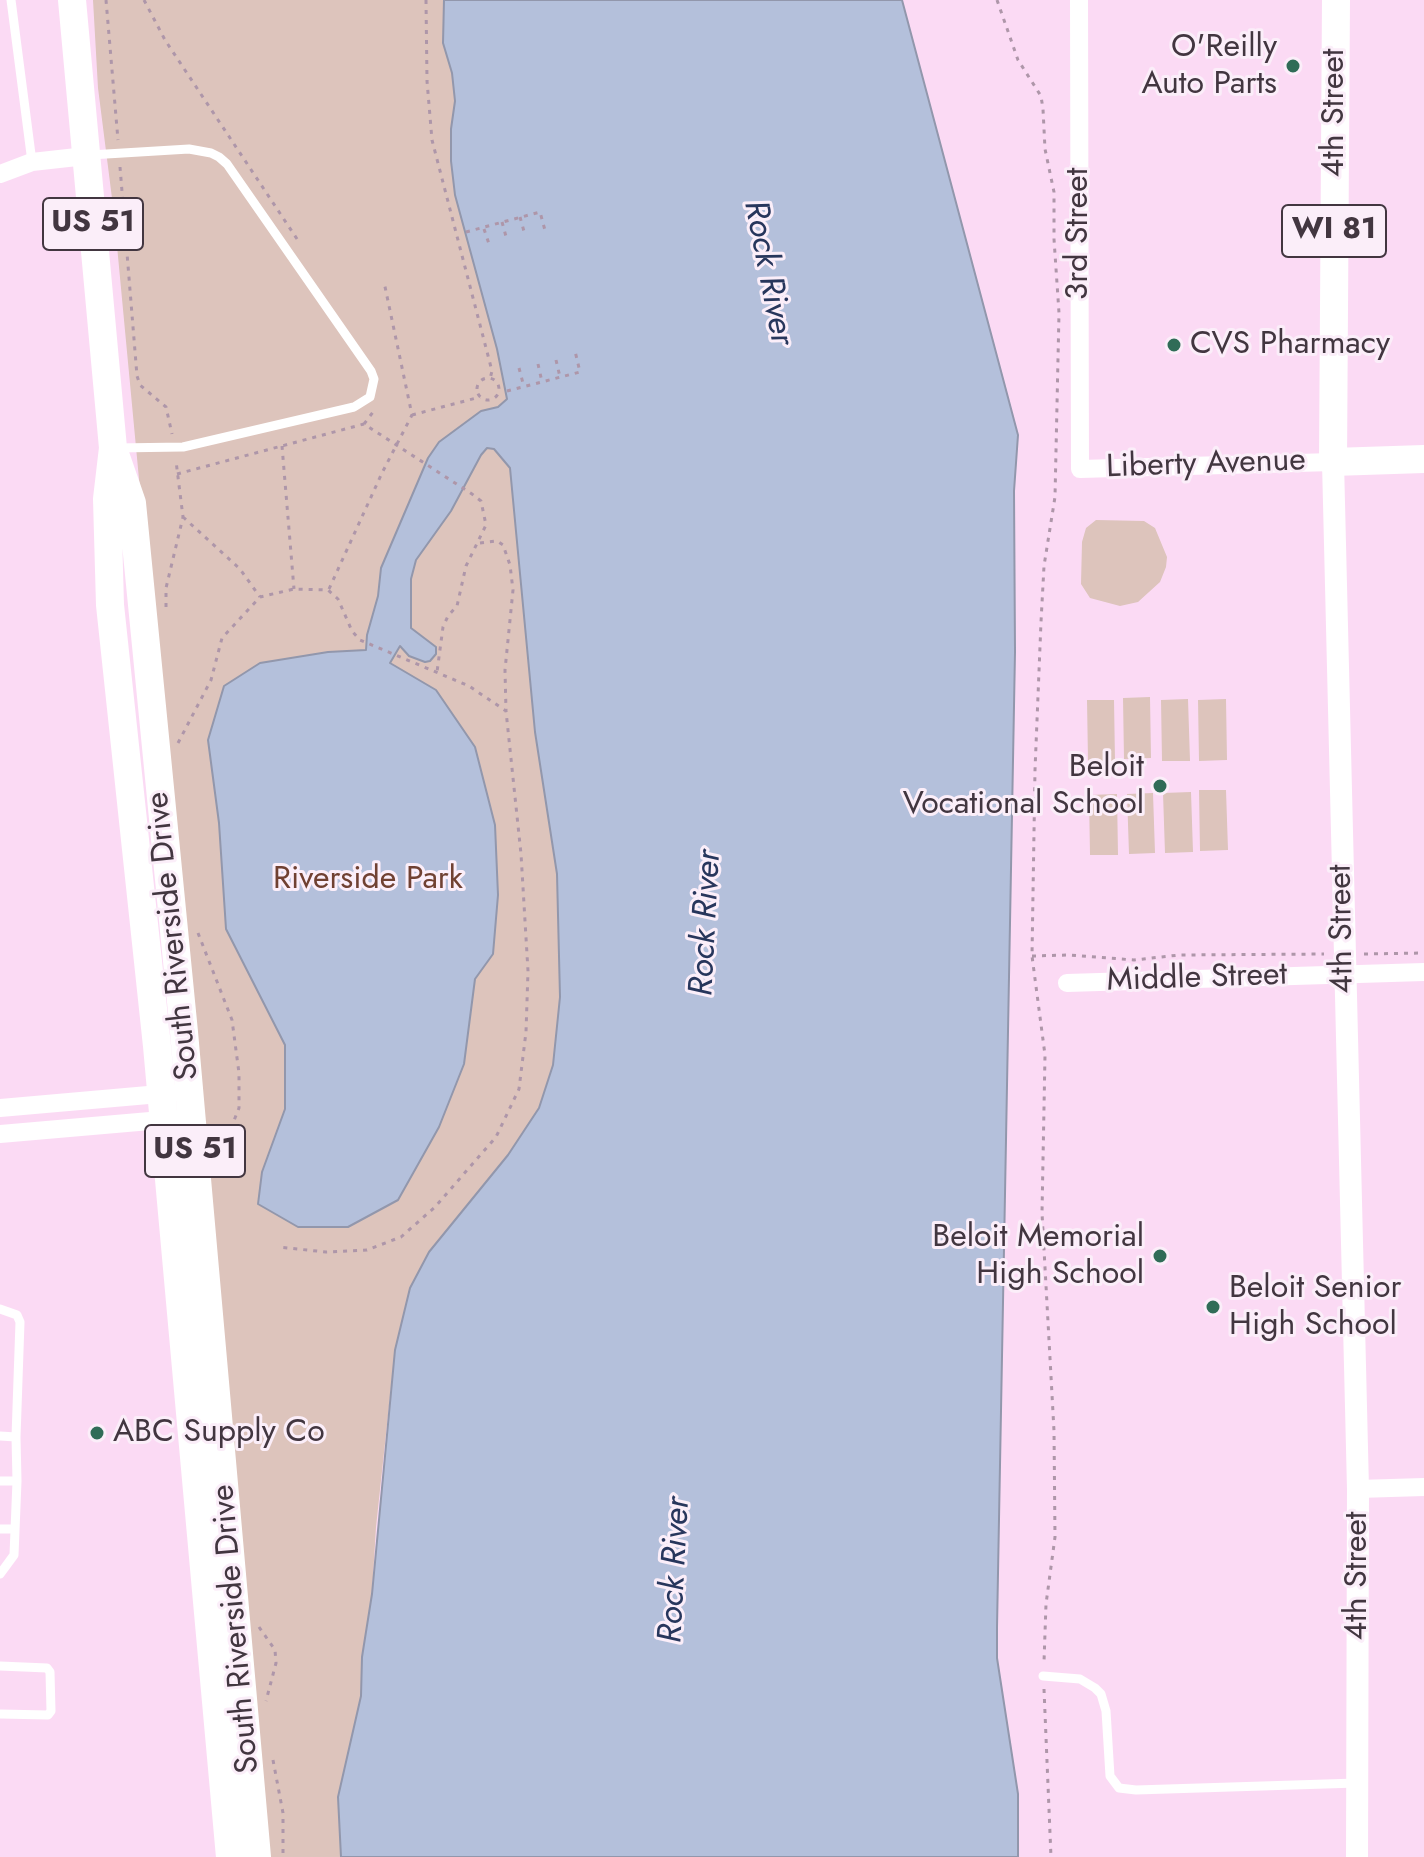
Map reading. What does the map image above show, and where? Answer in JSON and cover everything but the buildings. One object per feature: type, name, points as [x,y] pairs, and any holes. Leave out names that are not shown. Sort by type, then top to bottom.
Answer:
[{"type":"main road","name":"South Riverside Drive","points":[[72,0],[113,448],[132,503],[230,1857]]},
{"type":"main road","name":"4th Street","points":[[1333,462],[1336,0]]},
{"type":"main road","points":[[1333,462],[1424,459]]},
{"type":"main road","name":"South Riverside Drive","points":[[176,1106],[257,1857]]},
{"type":"street","name":"3rd Street","points":[[1079,0],[1080,469]]},
{"type":"street","points":[[0,174],[32,162],[86,156]]},
{"type":"street","name":"Liberty Avenue","points":[[1080,469],[1333,462]]},
{"type":"street","name":"4th Street","points":[[1333,462],[1358,1489],[1357,1857]]},
{"type":"street","name":"Middle Street","points":[[1067,983],[1344,965],[1424,972]]},
{"type":"street","points":[[0,1108],[176,1106]]},
{"type":"street","points":[[0,1134],[176,1106]]},
{"type":"street","points":[[1358,1489],[1424,1487]]},
{"type":"lane","points":[[11,0],[32,162]]},
{"type":"lane","points":[[86,156],[201,150],[227,164],[374,379],[370,397],[354,407],[239,436],[174,448],[113,448]]},
{"type":"lane","points":[[0,1309],[17,1315],[20,1322],[14,1555],[0,1574]]},
{"type":"lane","points":[[0,1436],[16,1437]]},
{"type":"lane","points":[[0,1481],[17,1481]]},
{"type":"lane","points":[[0,1529],[15,1529]]},
{"type":"lane","points":[[0,1666],[47,1668],[50,1672],[51,1711],[48,1715],[0,1714]]},
{"type":"lane","points":[[1043,1676],[1080,1679],[1101,1694],[1106,1711],[1110,1776],[1119,1788],[1357,1783]]},
{"type":"path","points":[[106,0],[137,376],[140,385],[166,407],[183,517],[166,588],[166,606]]},
{"type":"path","points":[[426,0],[432,140],[492,371],[490,379]]},
{"type":"path","points":[[997,0],[1018,60],[1041,96],[1045,149],[1054,192],[1059,313],[1055,497],[1044,566],[1041,622],[1032,956],[1045,1055],[1042,1213],[1054,1431],[1055,1537],[1046,1604],[1043,1676],[1051,1857]]},
{"type":"path","points":[[466,232],[540,212],[546,234]]},
{"type":"path","points":[[520,217],[525,235]]},
{"type":"path","points":[[502,222],[507,240]]},
{"type":"path","points":[[484,227],[489,244]]},
{"type":"path","points":[[328,590],[412,415],[384,282]]},
{"type":"path","points":[[507,391],[580,372],[575,351]]},
{"type":"path","points":[[556,360],[560,377]]},
{"type":"path","points":[[538,364],[542,382]]},
{"type":"path","points":[[519,368],[524,387]]},
{"type":"path","points":[[412,415],[480,397],[490,400],[496,396],[498,385],[490,379],[483,380],[478,384],[480,397]]},
{"type":"path","points":[[177,474],[364,424],[472,494],[481,501],[486,525],[466,566],[457,606],[443,627],[437,673]]},
{"type":"path","points":[[282,446],[294,589]]},
{"type":"path","points":[[183,517],[240,569],[260,597]]},
{"type":"path","points":[[278,1247],[326,1252],[367,1250],[401,1237],[435,1207],[496,1137],[519,1089],[526,1032],[528,971],[521,854],[506,711],[505,670],[513,590],[510,565],[503,545],[497,541],[478,543]]},
{"type":"path","points":[[177,728],[178,743],[211,680],[222,638],[233,622],[260,597],[294,589],[328,590],[338,599],[352,631],[360,640],[469,686],[506,711]]},
{"type":"path","points":[[195,924],[232,1020],[236,1043],[239,1108],[220,1150],[218,1162]]},
{"type":"path","points":[[1032,956],[1069,955],[1134,960],[1179,955],[1344,965],[1424,953]]},
{"type":"path","points":[[255,1614],[260,1629],[275,1650],[276,1663],[266,1705]]},
{"type":"path","points":[[272,1757],[283,1813],[283,1857]]},
{"type":"green space","name":"Riverside Park","points":[[93,0],[444,0],[443,43],[452,73],[455,101],[451,129],[455,195],[497,349],[507,399],[510,468],[535,732],[557,874],[560,997],[553,1065],[539,1108],[395,1350],[372,1594],[362,1657],[361,1696],[338,1797],[341,1857],[269,1857],[114,214],[98,88]]},
{"type":"green space","points":[[1096,520],[1144,521],[1155,528],[1167,557],[1166,567],[1160,582],[1138,602],[1120,606],[1090,598],[1081,584],[1082,542],[1086,528]]},
{"type":"green space","points":[[1150,697],[1151,758],[1124,759],[1123,698]]},
{"type":"green space","points":[[1188,699],[1190,761],[1162,761],[1161,700]]},
{"type":"green space","points":[[1226,699],[1227,760],[1199,761],[1198,700]]},
{"type":"green space","points":[[1087,700],[1114,700],[1115,761],[1088,761]]},
{"type":"green space","points":[[1199,790],[1226,790],[1228,850],[1200,851]]},
{"type":"green space","points":[[1191,792],[1193,852],[1165,853],[1163,793]]},
{"type":"green space","points":[[1153,793],[1155,853],[1129,854],[1127,794]]},
{"type":"green space","points":[[1117,794],[1118,855],[1090,855],[1089,795]]},
{"type":"water","name":"Rock River","points":[[444,0],[902,0],[1018,435],[1014,491],[1015,652],[997,1658],[1018,1794],[1018,1857],[341,1857],[338,1797],[361,1696],[362,1657],[372,1594],[395,1350],[410,1288],[429,1252],[508,1155],[539,1108],[553,1065],[560,997],[557,874],[535,732],[510,468],[494,449],[487,448],[481,455],[451,511],[416,560],[411,579],[411,628],[436,647],[436,654],[425,662],[409,656],[400,646],[390,663],[436,690],[475,747],[495,825],[498,895],[493,954],[475,979],[464,1064],[439,1127],[398,1200],[348,1227],[298,1227],[258,1204],[262,1172],[285,1109],[285,1045],[226,929],[219,823],[208,740],[224,686],[260,663],[328,652],[366,650],[381,568],[428,458],[439,442],[481,411],[498,407],[507,399],[497,349],[455,195],[451,129],[455,101],[452,73],[443,43]]},
{"type":"place","name":"O'Reilly Auto Parts","points":[[1293,66]]},
{"type":"place","name":"CVS Pharmacy","points":[[1174,345]]},
{"type":"place","name":"Beloit Vocational School","points":[[1160,786]]},
{"type":"place","name":"Beloit Memorial High School","points":[[1160,1256]]},
{"type":"place","name":"Beloit Senior High School","points":[[1213,1307]]},
{"type":"place","name":"ABC Supply Co","points":[[97,1433]]}]
